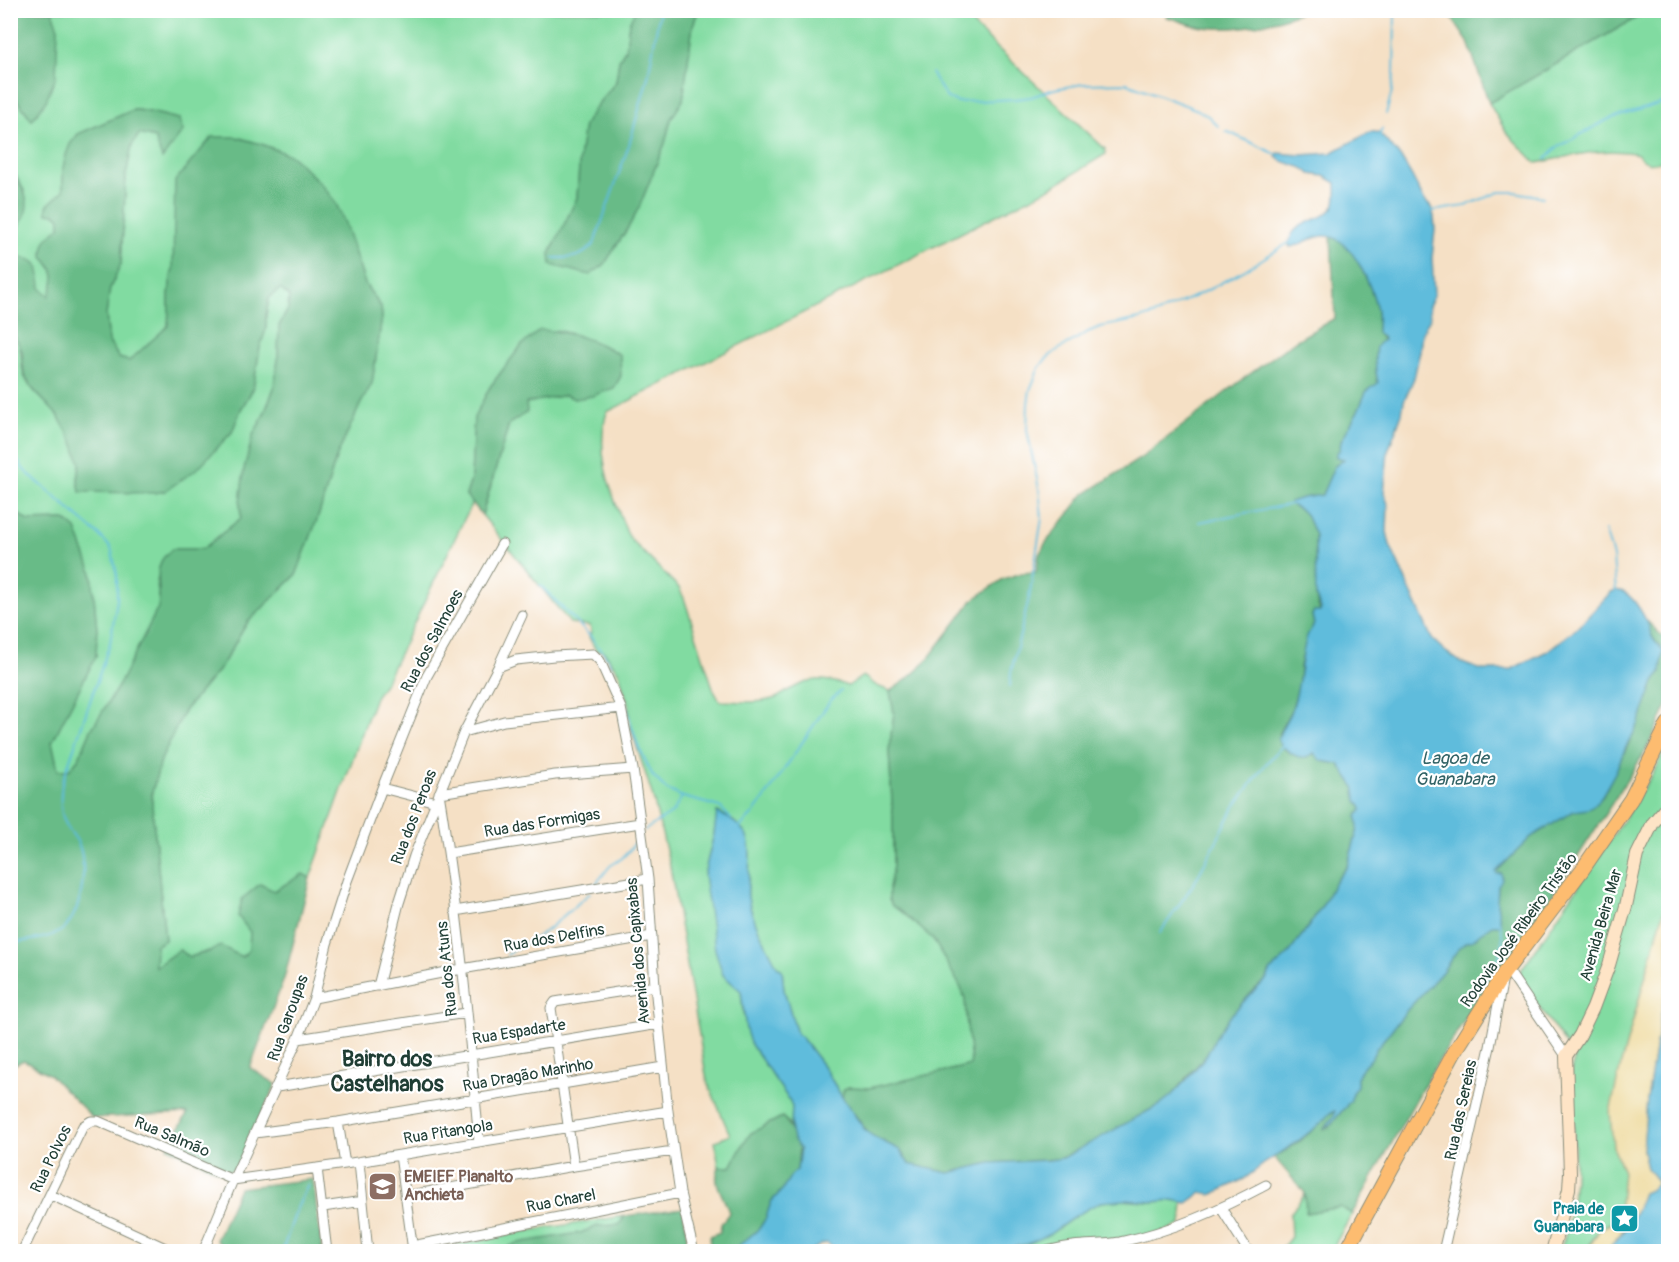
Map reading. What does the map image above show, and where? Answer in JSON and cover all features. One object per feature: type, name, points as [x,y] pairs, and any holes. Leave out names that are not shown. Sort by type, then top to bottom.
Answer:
[{"type":"main road","name":"Rodovia José Ribeiro Tristão","points":[[1346,1251],[1454,1053],[1506,971],[1582,870],[1631,799],[1668,724]]},
{"type":"street","name":"Rua dos Salmoes","points":[[382,788],[427,676],[502,544]]},
{"type":"street","name":"Rua dos Peroas","points":[[378,986],[399,903],[414,856],[464,732],[522,615]]},
{"type":"street","name":"Avenida dos Capixabas","points":[[498,667],[516,660],[593,654],[600,661],[621,708],[633,769],[648,879],[658,1024],[673,1151],[694,1251]]},
{"type":"street","points":[[464,732],[504,721],[621,708]]},
{"type":"street","points":[[382,788],[438,797],[555,775],[633,769]]},
{"type":"street","name":"Rua Garoupas","points":[[203,1251],[233,1180],[277,1087],[314,998],[340,902],[382,788]]},
{"type":"street","name":"Rua dos Atuns","points":[[438,797],[449,853],[472,1055],[479,1142]]},
{"type":"street","name":"Avenida Beira Mar","points":[[1566,1056],[1580,1035],[1593,1008],[1609,964],[1626,906],[1637,855],[1653,823],[1668,805]]},
{"type":"street","name":"Rua das Formigas","points":[[449,853],[640,823]]},
{"type":"street","points":[[455,911],[648,879]]},
{"type":"street","name":"Rua dos Delfins","points":[[314,998],[462,969],[652,936]]},
{"type":"street","points":[[1506,971],[1566,1056],[1569,1189],[1552,1251]]},
{"type":"street","name":"Rua das Sereias","points":[[1443,1251],[1506,971]]},
{"type":"street","points":[[574,1166],[551,1008],[555,1002],[655,986]]},
{"type":"street","points":[[298,1039],[466,1013]]},
{"type":"street","name":"Rua Espadarte","points":[[277,1087],[658,1024]]},
{"type":"street","name":"Rua Dragão Marinho","points":[[255,1133],[338,1122],[663,1067]]},
{"type":"street","name":"Rua Pitangola","points":[[233,1180],[359,1162],[668,1111]]},
{"type":"street","name":"Rua Polvos","points":[[22,1251],[83,1126],[91,1120],[98,1121]]},
{"type":"street","name":"Rua Salmão","points":[[98,1121],[233,1180]]},
{"type":"street","points":[[338,1122],[345,1164]]},
{"type":"street","name":"Rua Charel","points":[[405,1196],[673,1151]]},
{"type":"street","points":[[400,1155],[412,1249]]},
{"type":"street","points":[[359,1162],[368,1251]]},
{"type":"street","points":[[317,1168],[327,1251]]},
{"type":"street","points":[[1041,1251],[1117,1242],[1159,1233],[1221,1208],[1266,1185]]},
{"type":"street","name":"Rua Charel","points":[[412,1249],[680,1193]]},
{"type":"street","points":[[51,1195],[174,1251]]},
{"type":"street","points":[[323,1207],[363,1201]]},
{"type":"street","points":[[1221,1208],[1249,1251]]},
{"type":"green space","points":[[11,10],[52,11],[58,28],[56,76],[46,101],[32,120],[11,92]]},
{"type":"green space","points":[[1169,10],[1303,11],[1263,24],[1221,28],[1193,25],[1166,17]]},
{"type":"green space","points":[[52,11],[635,11],[629,23],[626,48],[619,60],[616,82],[584,125],[577,198],[550,254],[604,265],[640,205],[665,143],[671,119],[683,100],[693,25],[698,11],[958,11],[1105,149],[1106,154],[1050,188],[607,412],[604,428],[606,474],[627,533],[632,541],[679,588],[714,691],[720,701],[766,701],[812,681],[824,680],[848,686],[863,676],[877,686],[890,691],[894,713],[889,751],[893,817],[893,866],[889,889],[892,906],[933,939],[960,986],[965,998],[971,1065],[869,1088],[849,1087],[844,1089],[842,1097],[824,1067],[797,1034],[784,990],[782,970],[777,967],[750,908],[748,896],[750,853],[747,837],[737,824],[718,812],[704,875],[723,975],[741,991],[743,1013],[752,1046],[792,1107],[791,1128],[782,1117],[751,1133],[731,1167],[719,1167],[715,1141],[730,1135],[707,1081],[670,866],[652,794],[630,726],[629,706],[619,673],[604,651],[596,651],[589,637],[590,626],[570,623],[482,515],[509,424],[526,412],[526,403],[566,395],[575,399],[609,348],[557,330],[522,345],[490,387],[474,418],[471,480],[466,495],[472,503],[386,681],[375,697],[310,878],[303,874],[274,891],[250,932],[249,950],[241,957],[221,949],[190,957],[179,950],[155,967],[156,945],[165,940],[152,806],[152,792],[161,760],[184,711],[221,667],[247,623],[296,575],[319,514],[336,458],[372,383],[382,317],[381,307],[365,284],[344,221],[335,202],[321,184],[292,156],[236,137],[173,269],[169,290],[168,326],[129,361],[119,358],[109,342],[106,315],[110,288],[121,264],[126,175],[132,145],[139,134],[155,138],[162,158],[179,119],[139,110],[133,110],[78,134],[63,168],[63,191],[47,206],[60,218],[60,228],[55,232],[43,257],[51,267],[54,276],[49,297],[41,290],[40,280],[16,257],[11,265],[11,238],[25,216],[25,192],[11,168],[11,92],[32,120],[58,28]]},
{"type":"green space","points":[[635,11],[698,11],[693,25],[683,100],[671,119],[665,143],[629,226],[604,265],[590,275],[551,265],[550,254],[577,198],[584,125],[616,82],[619,60],[626,48],[629,23]]},
{"type":"green space","points":[[1447,11],[1648,11],[1489,103],[1468,42]]},
{"type":"green space","points":[[1648,11],[1668,11],[1668,159],[1647,162],[1638,154],[1613,151],[1587,153],[1536,163],[1506,132],[1489,103]]},
{"type":"green space","points":[[133,110],[179,119],[183,131],[162,159],[155,138],[139,134],[132,145],[126,175],[121,264],[110,288],[106,315],[109,342],[119,358],[129,361],[168,326],[169,290],[173,269],[175,181],[212,137],[236,137],[292,156],[321,184],[335,202],[344,221],[365,284],[381,307],[382,317],[372,383],[336,458],[319,514],[296,575],[247,623],[221,667],[184,711],[161,760],[152,792],[165,940],[156,945],[155,967],[179,950],[190,957],[221,946],[242,957],[249,950],[250,932],[238,916],[242,899],[260,884],[274,891],[303,874],[310,878],[284,979],[250,1068],[276,1084],[236,1168],[228,1172],[221,1172],[168,1147],[188,1113],[93,1118],[50,1075],[24,1060],[11,1066],[10,508],[28,521],[65,520],[76,529],[92,573],[97,631],[96,656],[52,742],[58,770],[69,770],[79,758],[91,730],[119,685],[158,608],[159,571],[163,559],[172,549],[203,549],[241,518],[240,503],[244,469],[253,435],[274,388],[279,326],[288,309],[289,296],[280,289],[269,298],[266,329],[260,347],[253,389],[241,409],[232,432],[197,469],[165,491],[155,493],[80,492],[78,481],[80,463],[73,442],[58,416],[33,389],[24,374],[22,351],[11,332],[11,290],[18,284],[11,277],[11,265],[16,257],[35,262],[39,270],[41,289],[49,296],[54,275],[51,266],[43,257],[43,251],[47,239],[60,227],[60,218],[56,214],[47,213],[47,206],[63,191],[63,168],[70,144],[78,134]]},
{"type":"green space","points":[[11,168],[24,192],[27,204],[24,217],[11,238]]},
{"type":"green space","points":[[1331,237],[1344,243],[1354,255],[1373,296],[1377,310],[1377,333],[1382,340],[1376,369],[1378,383],[1366,392],[1341,441],[1336,457],[1344,458],[1334,467],[1322,495],[1291,502],[1307,517],[1315,535],[1316,597],[1320,612],[1314,612],[1312,615],[1314,624],[1307,637],[1300,666],[1299,684],[1292,708],[1279,733],[1281,746],[1289,752],[1306,758],[1315,753],[1321,761],[1339,764],[1354,786],[1357,801],[1362,810],[1358,814],[1358,829],[1347,866],[1287,956],[1232,1014],[1207,1054],[1171,1096],[1159,1105],[1059,1159],[990,1163],[949,1173],[909,1164],[900,1150],[869,1134],[842,1097],[844,1089],[869,1088],[960,1068],[970,1065],[971,1060],[965,998],[960,986],[933,939],[892,906],[889,900],[893,866],[893,817],[889,751],[894,713],[890,691],[925,663],[973,600],[1003,579],[1022,573],[1036,572],[1039,555],[1045,544],[1083,495],[1141,458],[1295,341],[1335,318]]},
{"type":"green space","points":[[280,289],[289,296],[288,309],[279,326],[274,388],[253,435],[240,503],[241,518],[203,549],[172,549],[157,582],[158,608],[119,685],[91,730],[79,758],[69,770],[58,770],[52,742],[96,656],[97,631],[92,573],[64,520],[28,521],[11,508],[10,332],[20,347],[27,382],[58,415],[72,437],[80,462],[78,481],[215,449],[232,432],[241,409],[253,389],[260,347],[266,329],[269,298]]},
{"type":"green space","points":[[540,330],[571,334],[592,341],[620,355],[621,376],[614,388],[592,396],[575,399],[566,395],[526,403],[527,412],[509,424],[482,515],[466,495],[471,480],[474,418],[490,387],[507,364],[522,345]]},
{"type":"green space","points":[[1646,620],[1668,642],[1668,704],[1645,752],[1505,967],[1482,992],[1427,1080],[1352,1214],[1340,1207],[1306,1213],[1305,1193],[1274,1157],[1298,1142],[1328,1114],[1335,1111],[1324,1129],[1328,1128],[1351,1100],[1352,1093],[1357,1086],[1357,1077],[1365,1064],[1408,1009],[1442,972],[1459,948],[1492,925],[1501,925],[1497,904],[1501,873],[1497,875],[1496,872],[1531,837],[1574,811],[1591,808],[1603,796],[1638,725],[1654,682],[1661,672],[1663,651],[1653,638]]},
{"type":"green space","points":[[1668,741],[1668,896],[1621,1064],[1613,1146],[1623,1172],[1619,1214],[1616,1221],[1605,1225],[1595,1235],[1586,1251],[1560,1251],[1567,1229],[1574,1184],[1571,1070],[1575,1057],[1517,976],[1615,833],[1657,767]]},
{"type":"green space","points":[[782,1117],[799,1147],[797,1170],[771,1202],[766,1218],[759,1229],[732,1251],[710,1251],[710,1236],[720,1232],[721,1224],[729,1213],[718,1184],[719,1167],[731,1167],[751,1133]]},
{"type":"green space","points":[[313,1179],[322,1251],[231,1251],[216,1240],[239,1188]]},
{"type":"green space","points":[[1305,1194],[1306,1213],[1340,1207],[1352,1214],[1331,1251],[1279,1252],[1291,1237],[1290,1214]]},
{"type":"green space","points":[[1112,1200],[1179,1201],[1183,1203],[1181,1225],[1148,1237],[1038,1251],[1002,1252],[1015,1246],[1028,1244],[1056,1230],[1093,1204]]},
{"type":"green space","points":[[683,1208],[689,1251],[504,1252],[508,1247],[517,1243],[580,1233],[598,1226],[619,1225],[625,1216]]},
{"type":"green space","points":[[625,1216],[619,1225],[598,1226],[580,1233],[508,1247],[504,1251],[421,1252],[514,1233]]},
{"type":"sand","points":[[1668,896],[1668,981],[1647,1100],[1643,1151],[1647,1168],[1658,1182],[1652,1189],[1643,1193],[1637,1210],[1607,1251],[1586,1252],[1600,1229],[1616,1221],[1619,1214],[1623,1172],[1613,1146],[1610,1112],[1621,1064]]},
{"type":"water","name":"Lagoa de Guanabara","points":[[1370,132],[1380,134],[1400,156],[1424,200],[1431,207],[1435,230],[1432,258],[1434,295],[1429,306],[1430,318],[1422,333],[1414,378],[1388,451],[1384,493],[1388,504],[1387,532],[1390,545],[1432,639],[1462,663],[1482,670],[1510,670],[1547,651],[1578,627],[1611,592],[1617,590],[1623,592],[1633,600],[1648,624],[1653,638],[1663,651],[1661,672],[1654,682],[1638,725],[1616,771],[1599,801],[1588,809],[1574,811],[1531,837],[1496,872],[1501,873],[1502,877],[1498,886],[1497,904],[1501,925],[1492,925],[1474,940],[1466,942],[1459,948],[1442,972],[1408,1009],[1365,1064],[1357,1077],[1357,1086],[1352,1093],[1351,1100],[1331,1124],[1324,1129],[1335,1111],[1297,1142],[1244,1179],[1211,1195],[1201,1193],[1187,1203],[1172,1200],[1100,1202],[1050,1234],[1028,1244],[1002,1251],[840,1252],[827,1243],[810,1251],[732,1251],[759,1229],[766,1218],[771,1202],[797,1170],[800,1149],[791,1131],[790,1101],[750,1043],[741,991],[723,975],[715,949],[704,875],[717,812],[737,824],[747,836],[750,852],[748,898],[750,907],[764,942],[777,966],[782,970],[784,990],[797,1034],[824,1067],[865,1130],[900,1150],[909,1164],[949,1173],[990,1163],[1063,1158],[1159,1105],[1171,1096],[1207,1054],[1232,1014],[1267,979],[1271,970],[1287,956],[1347,867],[1358,829],[1357,816],[1362,810],[1357,801],[1354,786],[1339,764],[1321,761],[1314,753],[1306,758],[1299,757],[1286,749],[1278,740],[1296,697],[1305,644],[1314,624],[1312,615],[1314,612],[1320,612],[1321,609],[1316,597],[1315,535],[1307,517],[1290,502],[1322,495],[1334,467],[1344,459],[1336,457],[1336,454],[1366,392],[1378,383],[1375,351],[1383,340],[1382,336],[1377,333],[1377,310],[1371,289],[1359,265],[1344,244],[1335,238],[1326,236],[1315,237],[1295,246],[1290,247],[1289,245],[1295,230],[1323,216],[1334,206],[1336,183],[1324,176],[1310,174],[1303,168],[1276,157],[1278,153],[1301,155],[1331,153]]},
{"type":"water","points":[[1668,981],[1668,1251],[1607,1251],[1629,1223],[1643,1193],[1652,1189],[1658,1182],[1647,1168],[1643,1151],[1647,1100]]},
{"type":"waterway","points":[[553,258],[575,257],[594,244],[629,145],[648,77],[660,10]]},
{"type":"waterway","points":[[1386,114],[1394,75],[1395,10]]},
{"type":"waterway","points":[[931,73],[947,98],[958,102],[1031,97],[1054,89],[1083,84],[1127,83],[1198,110],[1218,126]]},
{"type":"waterway","points":[[1546,159],[1556,148],[1609,119],[1668,101]]},
{"type":"waterway","points":[[1379,136],[1382,129]]},
{"type":"waterway","points":[[1226,131],[1278,155]]},
{"type":"waterway","points":[[1432,211],[1465,206],[1499,192],[1515,192],[1543,197]]},
{"type":"waterway","points":[[1010,686],[1011,672],[1029,598],[1042,518],[1039,489],[1027,430],[1030,390],[1039,368],[1056,351],[1088,332],[1156,314],[1204,292],[1290,242]]},
{"type":"waterway","points":[[10,449],[24,470],[111,548],[117,575],[117,600],[110,643],[62,783],[63,817],[78,843],[83,865],[78,904],[67,925],[54,935],[10,944]]},
{"type":"waterway","points":[[1199,522],[1292,504]]},
{"type":"waterway","points":[[1605,530],[1613,557],[1616,592]]},
{"type":"waterway","points":[[540,585],[590,636],[607,658],[623,697],[638,746],[653,776],[667,790],[720,807],[731,819]]},
{"type":"waterway","points":[[739,828],[765,798],[830,701],[841,691]]},
{"type":"waterway","points":[[1160,933],[1196,880],[1234,808],[1265,765],[1283,745]]},
{"type":"waterway","points":[[645,830],[672,813],[682,797]]},
{"type":"waterway","points":[[595,885],[610,866],[629,851],[639,837]]},
{"type":"waterway","points":[[507,955],[546,931],[590,893]]},
{"type":"waterway","points":[[1485,977],[1495,965],[1501,952],[1500,923]]},
{"type":"waterway","points":[[282,1252],[297,1208],[308,1185]]},
{"type":"place","name":"EMEIEF Planalto Anchieta","points":[[383,1186]]},
{"type":"place","name":"Praia de Guanabara","points":[[1625,1218]]},
{"type":"district","name":"Bairro dos Castelhanos","points":[[387,1072]]}]
